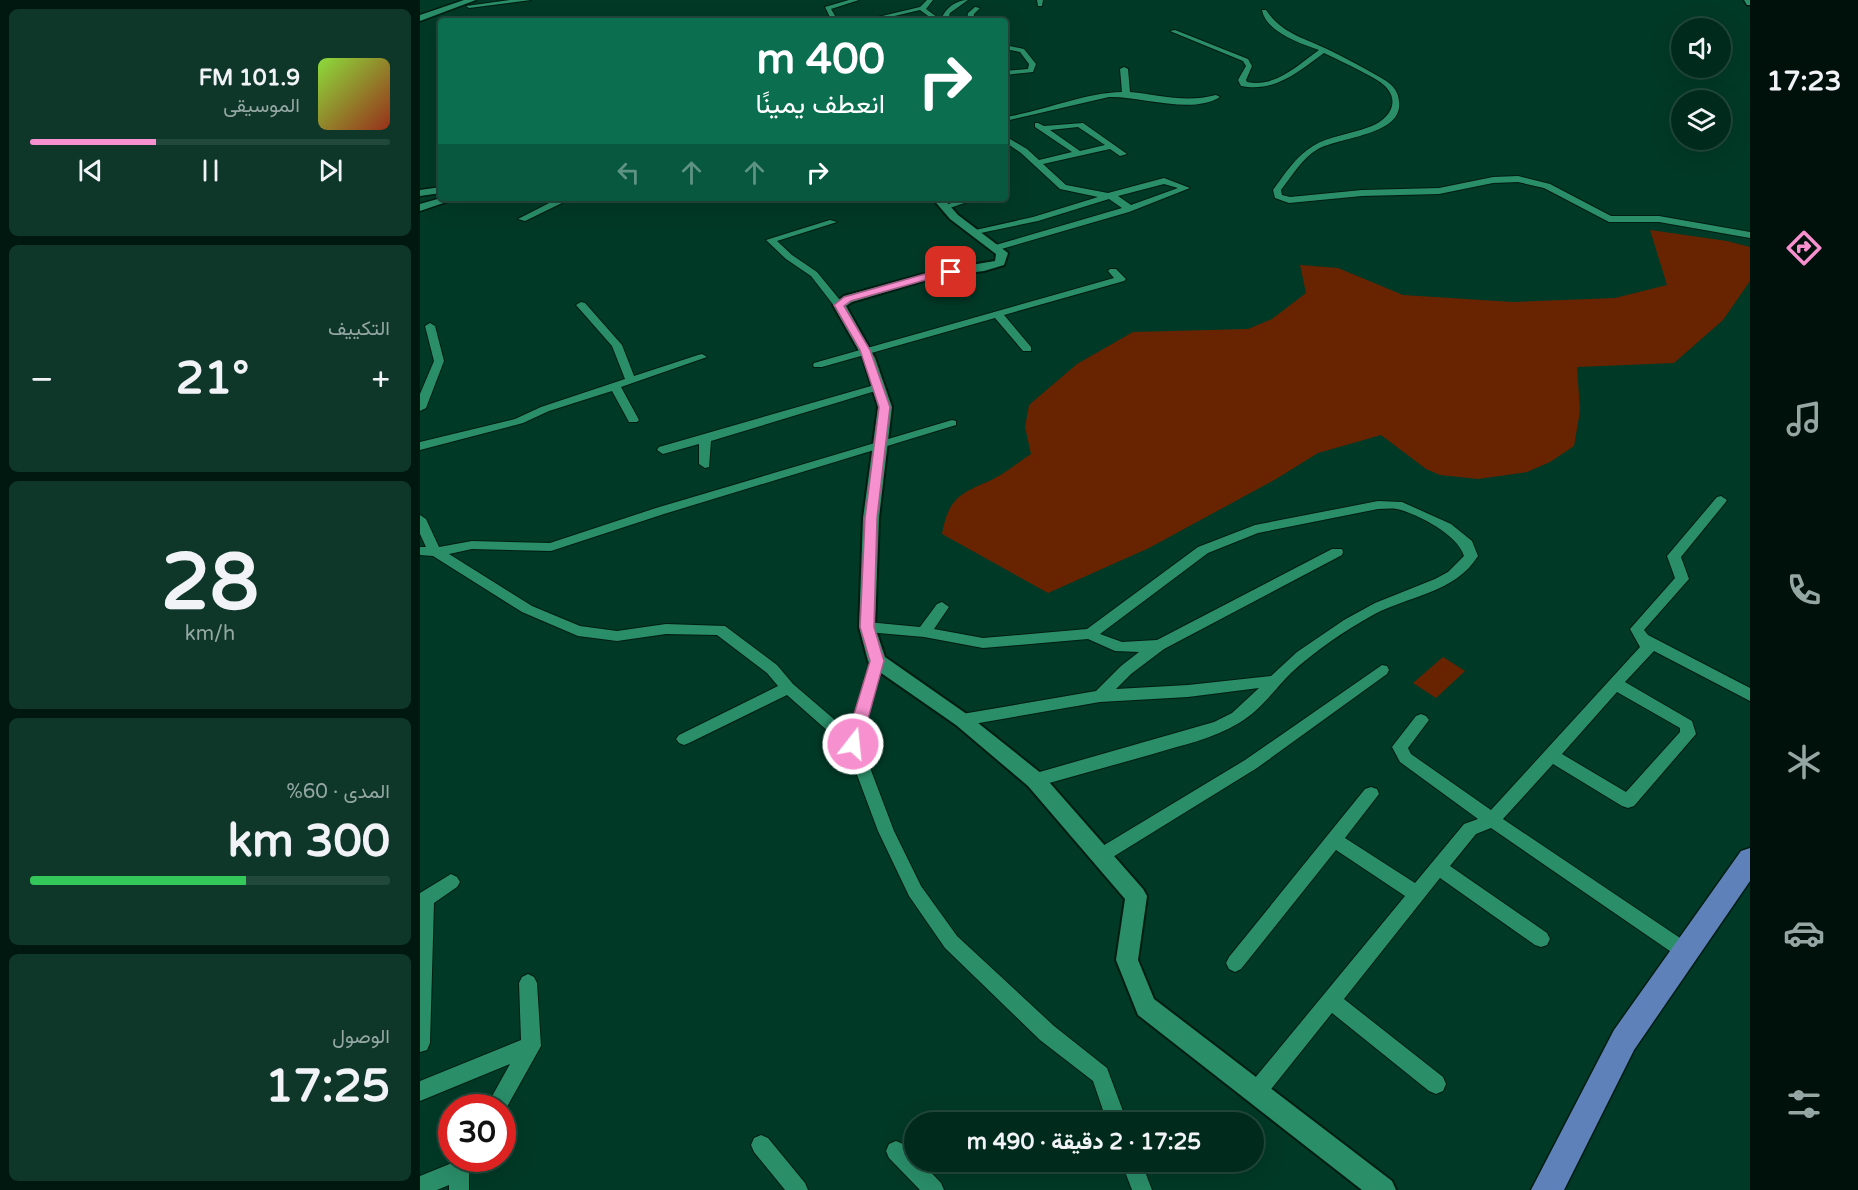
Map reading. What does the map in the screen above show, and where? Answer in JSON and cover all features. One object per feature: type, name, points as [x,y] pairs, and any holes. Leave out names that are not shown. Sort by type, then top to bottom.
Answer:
[{"type":"main road","points":[[420,18],[471,3]]},
{"type":"main road","points":[[420,193],[438,190]]},
{"type":"main road","points":[[420,208],[442,201]]},
{"type":"main road","points":[[1547,1190],[1624,1040],[1750,859]]},
{"type":"street","points":[[471,3],[528,0]]},
{"type":"street","points":[[833,18],[827,8],[856,0]]},
{"type":"street","points":[[945,18],[947,12],[965,0]]},
{"type":"street","points":[[874,18],[925,3],[937,18]]},
{"type":"street","points":[[970,18],[971,13],[977,8]]},
{"type":"street","points":[[1264,11],[1267,18],[1291,36],[1324,50],[1388,84],[1395,93],[1397,110],[1393,118],[1380,126],[1319,146],[1307,153],[1277,190],[1278,196],[1296,202],[1362,193],[1439,191],[1492,180],[1518,179],[1547,186],[1609,219],[1659,219],[1750,235]]},
{"type":"street","points":[[1173,31],[1246,60],[1249,66],[1242,80],[1244,84],[1252,87],[1273,83],[1324,50]]},
{"type":"street","points":[[1008,48],[1022,50],[1033,64],[1031,71],[1008,73]]},
{"type":"street","points":[[1124,69],[1126,94]]},
{"type":"street","points":[[1027,117],[1037,106],[1076,99],[1126,94],[1148,99],[1185,101],[1216,97]]},
{"type":"street","points":[[1008,119],[1027,117],[1080,154]]},
{"type":"street","points":[[1043,128],[1080,125],[1123,154]]},
{"type":"street","points":[[1008,142],[1063,187],[1107,195],[1122,201],[1127,206],[1126,210]]},
{"type":"street","points":[[1037,164],[1111,146]]},
{"type":"street","points":[[974,233],[1035,219],[1107,195],[1164,181],[1186,188],[1126,210],[995,248]]},
{"type":"street","points":[[522,219],[562,201]]},
{"type":"street","points":[[839,305],[848,299],[935,274],[984,268],[1000,263],[1002,253],[974,233],[940,202]]},
{"type":"street","points":[[833,222],[771,240],[789,257],[814,274],[839,305],[865,350],[885,407],[878,444],[871,518],[867,627],[877,661],[853,744]]},
{"type":"street","points":[[818,365],[1121,279],[1113,271]]},
{"type":"street","points":[[581,305],[617,345],[630,379]]},
{"type":"street","points":[[998,315],[1027,349]]},
{"type":"street","points":[[420,408],[440,361],[430,326]]},
{"type":"street","points":[[420,446],[519,421],[630,379],[702,357]]},
{"type":"street","points":[[614,385],[633,420]]},
{"type":"street","points":[[663,450],[878,387]]},
{"type":"street","points":[[430,551],[472,544],[551,547],[952,423]]},
{"type":"street","points":[[705,439],[705,464]]},
{"type":"street","points":[[1257,1091],[1470,829],[1492,820],[1648,648],[1637,629],[1682,579],[1674,556],[1720,500]]},
{"type":"street","points":[[867,627],[924,632],[983,643],[1090,634],[1203,550],[1255,528],[1378,505],[1398,505],[1447,527],[1467,544],[1471,556],[1463,567],[1424,591],[1381,604],[1344,626],[1273,681],[1237,717],[1211,730],[1035,780]]},
{"type":"street","points":[[420,519],[430,551],[526,609],[578,632],[616,636],[666,628],[720,630],[772,669],[788,688],[853,744],[886,831],[915,891],[959,950],[1047,1033],[1100,1075],[1113,1112]]},
{"type":"street","points":[[1100,696],[1126,670],[1159,645],[1337,552]]},
{"type":"street","points":[[924,632],[942,607]]},
{"type":"street","points":[[1090,634],[1114,647],[1127,649],[1159,645]]},
{"type":"street","points":[[1643,639],[1750,695]]},
{"type":"street","points":[[877,661],[962,720],[1035,780],[1136,896],[1127,960],[1146,1007],[1383,1190]]},
{"type":"street","points":[[1102,855],[1251,764],[1382,670]]},
{"type":"street","points":[[962,720],[1100,696],[1188,691],[1273,681]]},
{"type":"street","points":[[1551,755],[1628,801],[1688,734],[1687,725],[1616,684]]},
{"type":"street","points":[[684,739],[788,688]]},
{"type":"street","points":[[1421,720],[1400,747],[1405,758],[1686,952]]},
{"type":"street","points":[[1235,963],[1371,794]]},
{"type":"street","points":[[1334,840],[1417,894]]},
{"type":"street","points":[[1438,867],[1541,939]]},
{"type":"street","points":[[420,1043],[426,899],[451,882]]},
{"type":"street","points":[[503,1094],[531,1046],[528,983]]},
{"type":"street","points":[[1331,1000],[1436,1084]]},
{"type":"street","points":[[420,1091],[531,1046]]},
{"type":"street","points":[[761,1145],[798,1190]]},
{"type":"street","points":[[896,1151],[934,1190]]},
{"type":"street","points":[[1135,1172],[1142,1190]]},
{"type":"street","points":[[420,1186],[461,1173]]},
{"type":"shaded area","points":[[1650,230],[1727,241],[1750,247],[1750,281],[1723,320],[1674,363],[1577,367],[1580,411],[1574,446],[1550,462],[1527,472],[1478,479],[1440,475],[1426,469],[1381,435],[1318,453],[1276,479],[1149,548],[1048,593],[942,534],[947,514],[956,500],[1031,454],[1025,427],[1029,405],[1077,364],[1133,332],[1248,329],[1272,319],[1306,293],[1300,265],[1338,268],[1403,295],[1513,302],[1615,298],[1667,285]]},
{"type":"shaded area","points":[[1443,657],[1465,671],[1436,698],[1413,683]]},
{"type":"route","points":[[853,744],[877,661],[867,627],[871,518],[878,444],[885,407],[869,358],[839,305],[848,299],[935,274],[951,272]]}]
